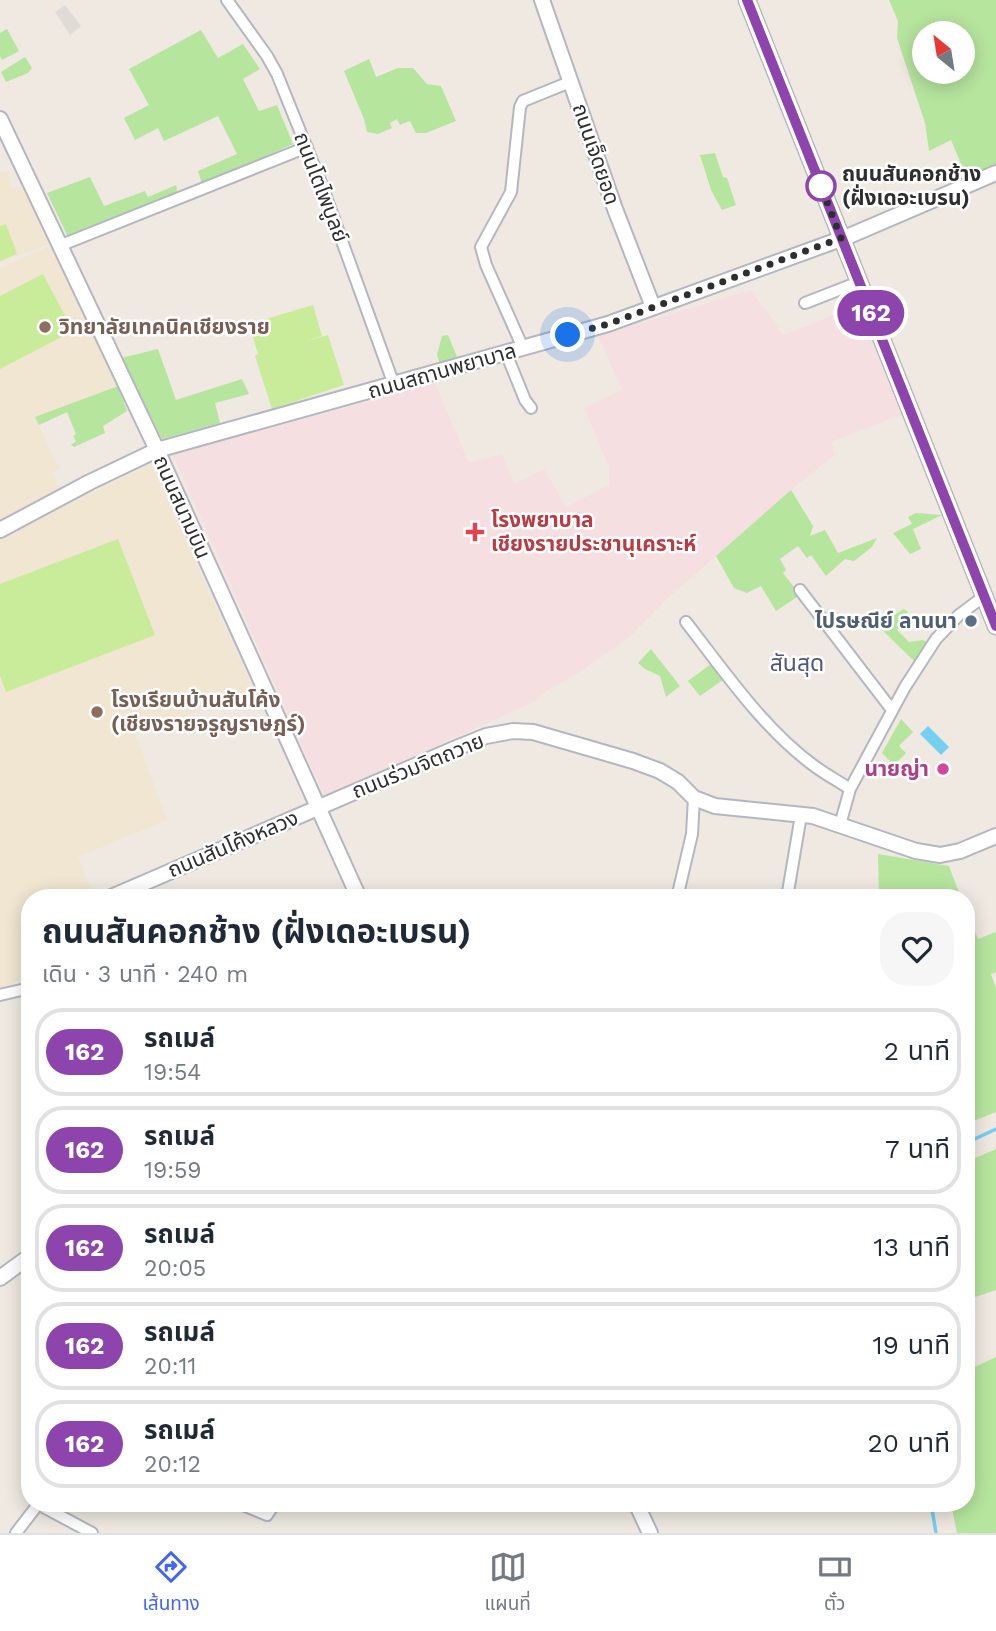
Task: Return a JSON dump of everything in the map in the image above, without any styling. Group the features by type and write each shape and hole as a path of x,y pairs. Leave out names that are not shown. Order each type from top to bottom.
{"main road":[{"path":"747,0 988,598 996,626"}],"street":[{"name":"ถนนโตไพบูลย์","path":"227,0 277,74 307,147 394,385"},
{"name":"ถนนเจ็ดยอด","path":"542,0 615,209 653,307"},
{"path":"523,348 486,265 481,247 511,192 520,107 528,97 570,82"},
{"name":"ถนนสนามบิน","path":"0,119 157,450 355,889"},
{"path":"59,246 307,147"},
{"name":"ถนนสถานพยาบาล","path":"0,530 157,450 608,324 841,238 996,173"},
{"path":"805,303 859,282"},
{"path":"506,353 525,400 531,408"},
{"path":"800,590 892,710"},
{"path":"840,825 850,789 892,710 936,639 959,615 988,598"},
{"path":"686,622 742,695 790,746 850,789"},
{"name":"ถนนร่วมจิตถวาย","path":"318,807 475,740 513,731 533,732 660,771 678,782 694,798 715,806 802,815 916,851 940,855 996,836"},
{"path":"679,889 692,834 694,798"},
{"name":"ถนนสันโค้งหลวง","path":"130,889 318,807"},
{"path":"790,889 802,815"},
{"path":"0,995 21,990"},
{"path":"0,1278 21,1263"},
{"path":"16,1533 32,1512"},
{"path":"53,1512 92,1533"},
{"path":"640,1512 650,1533"}],"shaded area":[{"path":"65,5 81,26 70,35 55,12"},
{"path":"0,172 9,172 11,188 28,186 51,243 0,263"},
{"name":"วิทยาลัยเทคนิคเชียงราย","path":"50,246 118,386 35,417 55,461 61,468 52,472 61,490 12,514 12,518 0,524 0,268"},
{"name":"โรงพยาบาล เชียงรายประชานุเคราะห์","path":"751,290 783,335 867,302 910,411 831,442 835,455 669,597 631,636 578,673 541,694 536,701 324,796 173,455 435,383 469,463 502,454 514,484 544,469 566,507 609,485 609,467 584,408 622,390 598,336"},
{"name":"โรงเรียนบ้านสันโค้ง (เชียงรายจรูญราษฎร์)","path":"151,464 254,691 135,734 167,820 78,857 90,889 21,889 21,979 0,988 0,538"}],"green space":[{"path":"889,0 996,0 996,173 970,185 951,140 929,151 925,123 912,84 975,84 975,21 912,21 912,84 897,38 898,21"},
{"path":"7,29 19,51 2,60 0,33"},
{"path":"201,30 218,58 243,44 260,69 243,79 259,111 277,105 293,144 202,184 198,171 237,154 218,116 164,141 158,128 135,140 124,118 149,105 129,69"},
{"path":"25,57 32,68 28,73 6,82 1,72"},
{"path":"369,59 376,77 398,68 413,68 427,84 441,86 456,121 426,133 416,133 410,121 400,125 397,119 390,123 392,128 378,134 367,132 344,71"},
{"path":"715,153 736,205 722,210 711,190 700,155"},
{"path":"90,177 104,206 145,191 148,197 176,185 178,195 69,239 47,193"},
{"path":"6,224 17,254 0,261 0,226"},
{"path":"43,274 73,331 0,369 0,296"},
{"path":"313,305 322,336 303,342 328,335 344,385 272,409 255,356 258,354 249,324"},
{"path":"448,335 458,359 440,364 437,355 442,336"},
{"path":"158,349 176,400 242,379 249,394 215,403 220,423 162,439 121,358"},
{"path":"118,386 127,411 103,426 105,433 74,447 71,445 76,441 73,436 76,434 67,412 39,425 35,417"},
{"path":"791,490 813,526 810,536 825,530 838,553 877,538 872,547 854,561 845,559 826,576 811,555 807,558 798,546 780,559 786,570 783,573 800,595 776,611 761,586 747,593 734,588 716,556"},
{"path":"916,513 942,515 913,529 921,549 910,554 893,533 912,524 908,517"},
{"path":"118,539 155,635 6,692 0,676 0,584"},
{"path":"904,609 908,612 897,630 909,642 923,640 929,643 915,662 877,625"},
{"path":"651,649 680,686 666,697 660,676 638,663"},
{"path":"711,664 724,679 700,696 688,681"},
{"path":"901,719 913,732 899,746 906,753 894,765 882,753"},
{"path":"878,854 949,866 958,889 879,889"},
{"path":"975,932 978,939 996,932 996,972 991,974 996,988 996,1112 975,1120"},
{"path":"996,1149 996,1290 975,1297 975,1158"},
{"path":"996,1357 996,1533 957,1533 953,1512 975,1512 975,1367"}],"water":[{"path":"928,726 949,747 941,755 920,734"}],"waterway":[{"path":"975,1139 996,1129"},
{"path":"932,1512 936,1533"}],"bus line":[{"name":"162","path":"747,0 996,626"}],"place":[{"name":"ถนนสันคอกช้าง (ฝั่งเดอะเบรน)","path":"821,186"},
{"name":"วิทยาลัยเทคนิคเชียงราย","path":"45,327"},
{"name":"โรงพยาบาล เชียงรายประชานุเคราะห์","path":"475,532"},
{"name":"ไปรษณีย์ ลานนา","path":"971,621"},
{"name":"โรงเรียนบ้านสันโค้ง (เชียงรายจรูญราษฎร์)","path":"97,712"},
{"name":"นายญ่า","path":"943,769"}],"district":[{"name":"สันสุด","path":"797,663"}],"route":[{"path":"568,335 608,324 841,238 817,176 821,186"}]}
